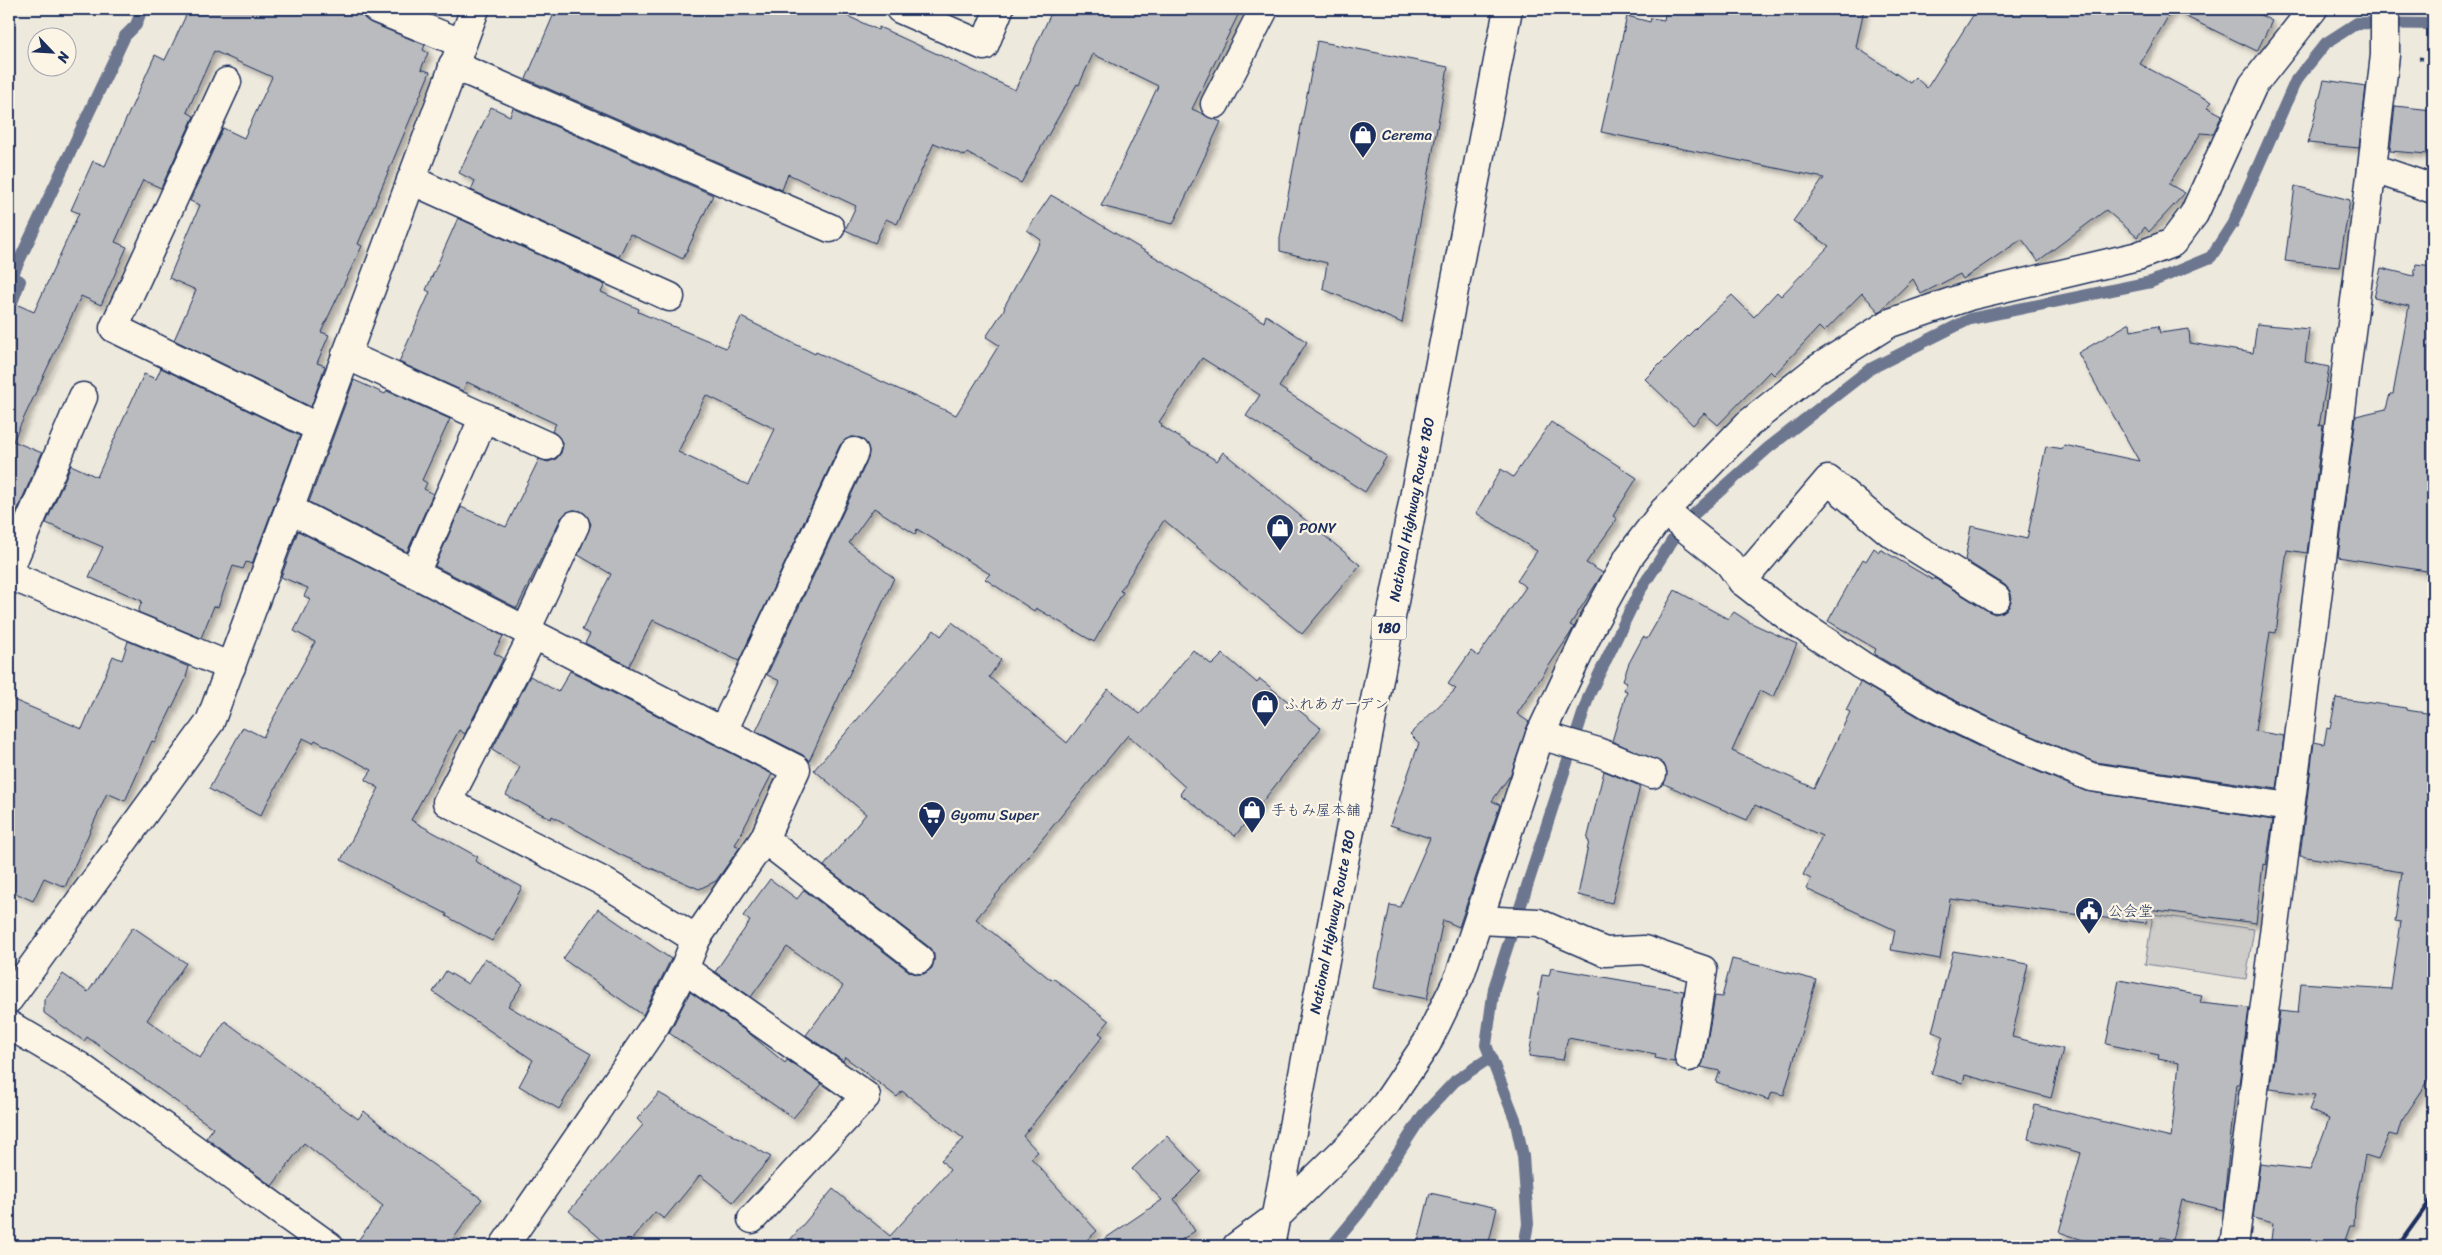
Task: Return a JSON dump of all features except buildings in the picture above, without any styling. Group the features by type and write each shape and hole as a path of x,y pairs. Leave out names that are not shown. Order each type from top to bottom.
{"main road":[{"path":"377,9 457,54 830,228"},
{"path":"9,1000 210,722 475,9"},
{"path":"900,9 984,46 999,9"},
{"path":"1215,104 1264,9"},
{"name":"National Highway Route 180","path":"1270,1246 1508,9"},
{"path":"1237,1246 1276,1218 1355,1140 1386,1104 1426,1043 1460,975 1480,920 1506,833 1540,735 1594,620 1620,573 1629,557 1664,511 1748,424 1817,369 1890,323 1969,296 2138,256 2172,243 2194,214 2253,85 2313,9"},
{"path":"2234,1246 2372,168 2385,55 2385,9"},
{"path":"227,82 114,328 318,428"},
{"path":"2372,168 2433,189"},
{"path":"411,180 670,297"},
{"path":"346,355 546,446"},
{"path":"9,570 83,397"},
{"path":"414,573 484,417"},
{"path":"723,731 854,452"},
{"path":"1742,581 1828,480 1890,532 1996,598"},
{"path":"289,509 796,769 764,839 696,939 684,969 656,1024 504,1246"},
{"path":"1664,511 1704,545 1729,563 1742,581 1787,616 1861,665 1929,705 2060,765 2091,777 2289,807"},
{"path":"575,526 530,632 447,802 602,881 696,939"},
{"path":"9,575 231,666"},
{"path":"1540,735 1598,752 1652,774"},
{"path":"764,839 919,959"},
{"path":"1480,920 1538,923 1606,952 1644,950 1703,970 1689,1057"},
{"path":"684,969 866,1096 752,1219"},
{"path":"9,1025 79,1066 329,1246"}],"shaded area":[{"path":"2153,914 2254,929 2246,979 2145,964"}],"waterway":[{"path":"9,299 13,300 20,281 12,276 125,36 136,25 142,9"},
{"path":"1524,1246 1528,1224 1523,1156 1515,1119 1486,1045 1494,988 1589,695 1639,592 1683,524 1768,448 1870,369 1970,319 2151,282 2211,257 2233,223 2296,80 2326,43 2357,23 2433,24"},
{"path":"1332,1246 1360,1212 1423,1115 1455,1081 1491,1057"}],"railway":[{"path":"2398,1246 2433,1197"}],"place":[{"name":"Cerema","path":"1363,159"},
{"name":"PONY","path":"1280,552"},
{"name":"ふれあガーデン","path":"1265,728"},
{"name":"手もみ屋本舗","path":"1252,834"},
{"name":"Gyomu Super","path":"932,839"},
{"name":"公会堂","path":"2089,935"}]}
